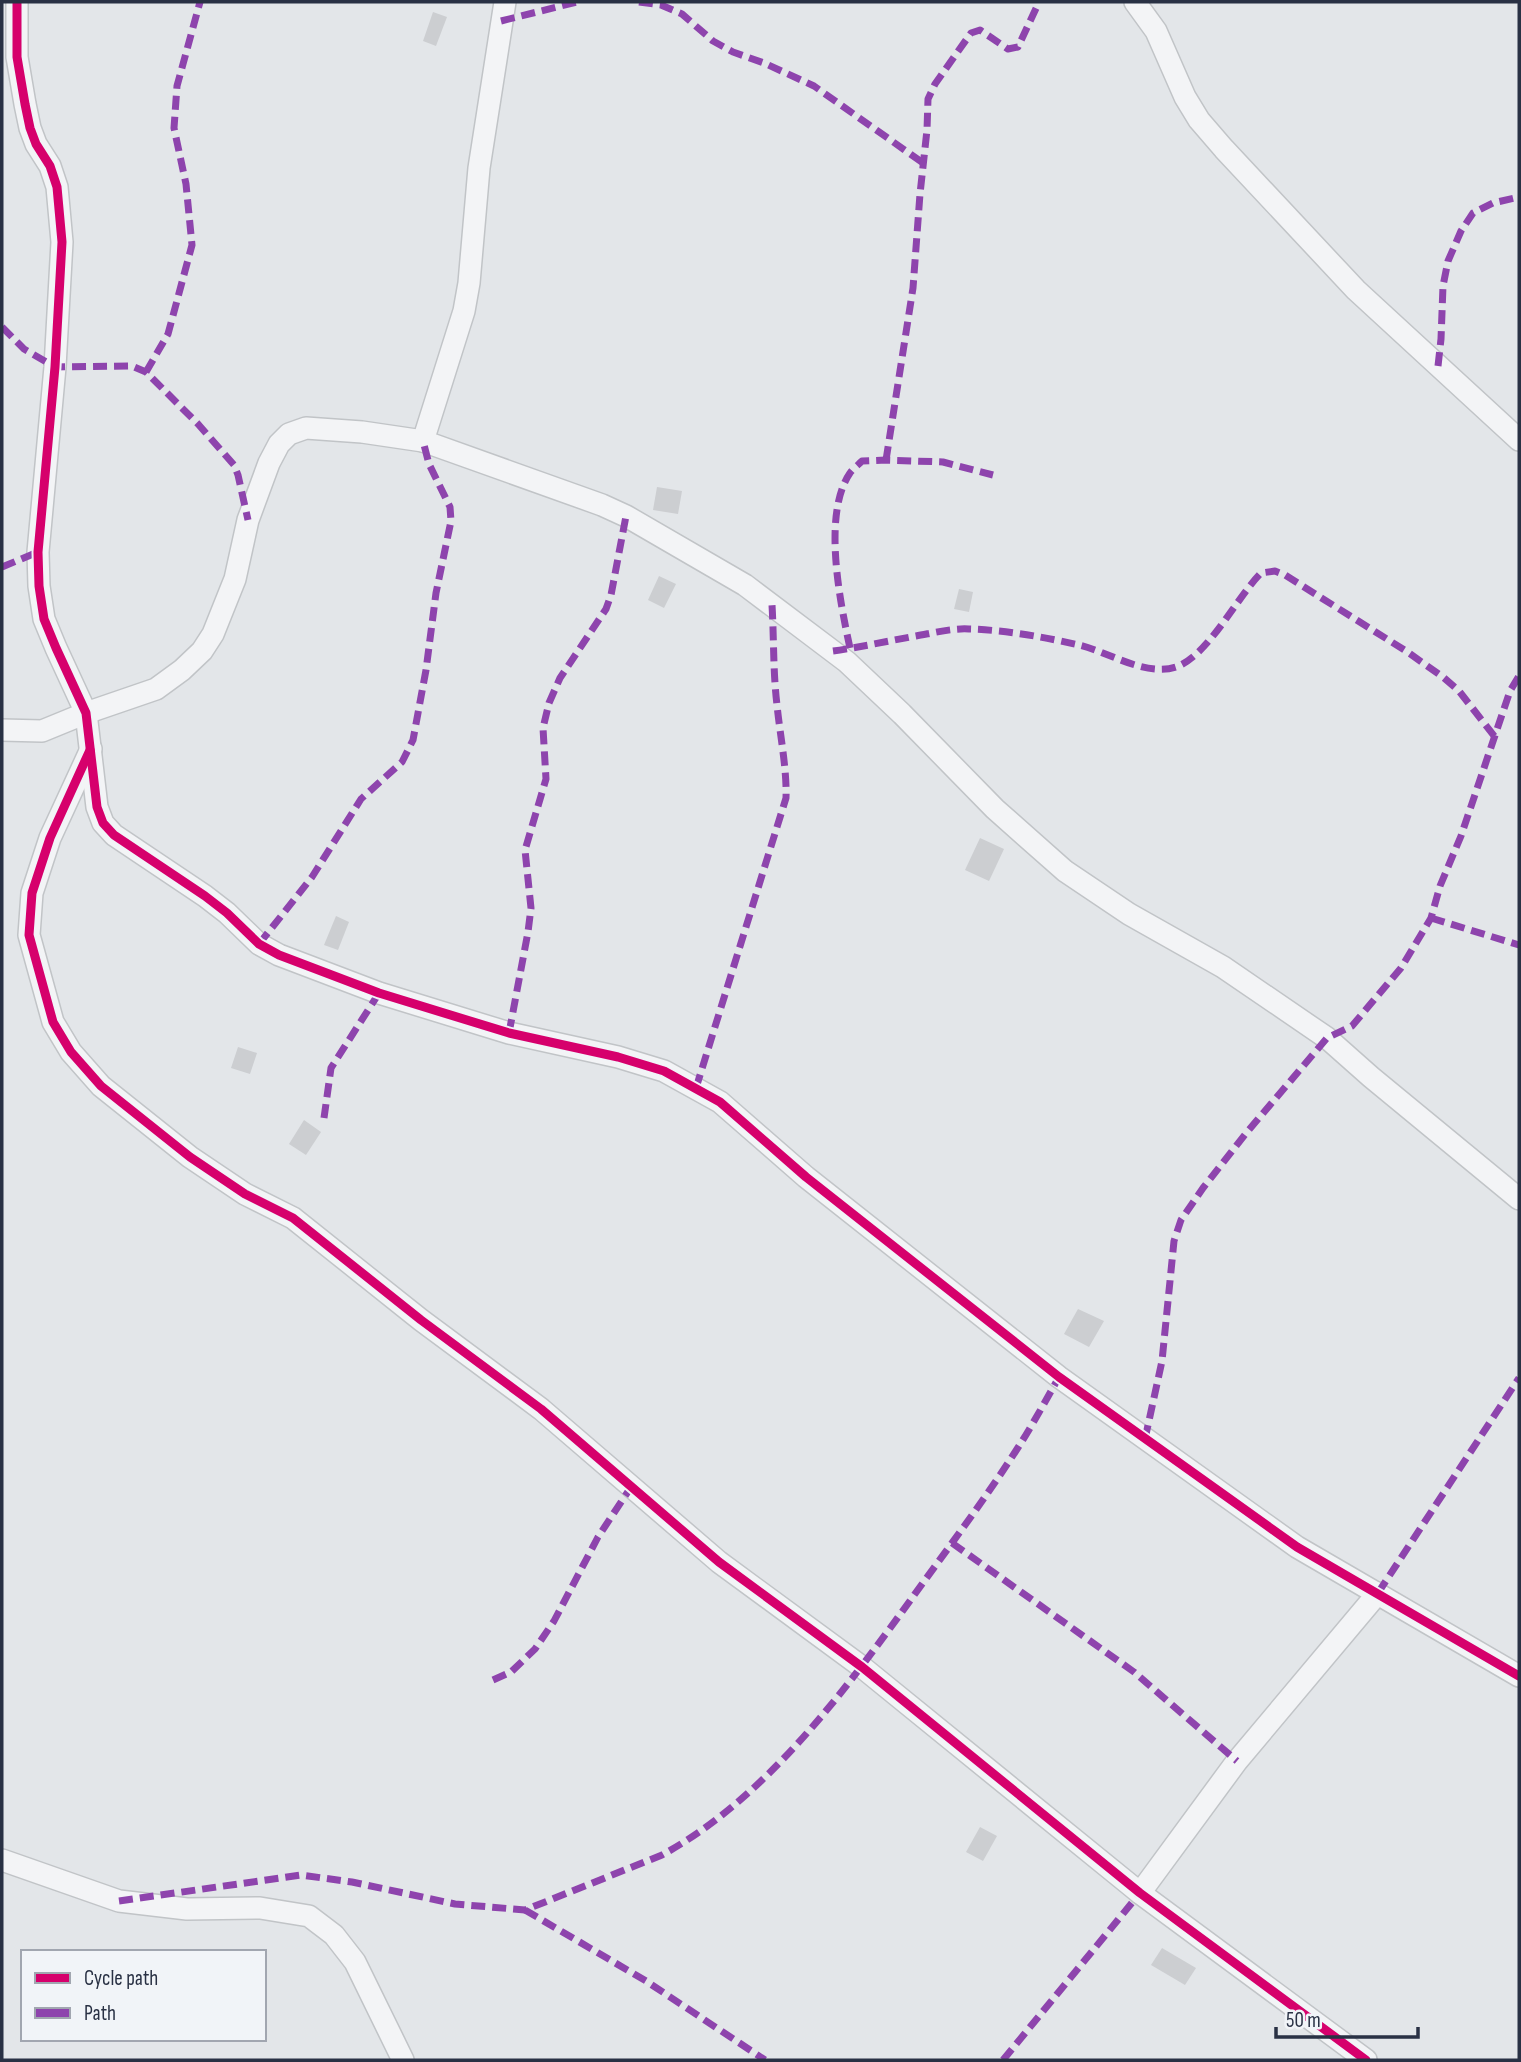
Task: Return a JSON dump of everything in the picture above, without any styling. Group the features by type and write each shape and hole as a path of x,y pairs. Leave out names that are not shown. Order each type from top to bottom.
{"street":[{"path":"17,2 15,34 25,104 36,144 50,166 57,187 62,242 55,367 38,552 38,586 44,619 86,713 97,807 103,822 114,835 205,896 259,944 279,955 379,993 509,1033 618,1057 664,1071 720,1102 806,1177 1059,1377 1297,1547 1519,1676"},
{"path":"423,441 464,311 469,283 479,168 505,2 492,2"},
{"path":"1135,2 1156,31 1185,97 1207,130 1356,290 1519,440"},
{"path":"2,730 42,731 156,689 202,651 213,634 234,579 248,520 269,463 279,444 289,434 306,428 328,429 423,441 602,505 745,585 847,662 995,809 1065,871 1129,914 1223,967 1317,1031 1519,1199"},
{"path":"92,747 46,849 32,892 29,935 53,1022 71,1052 101,1086 190,1157 245,1194 293,1218 421,1320 541,1409 719,1562 862,1667 1140,1894 1366,2060"},
{"path":"1140,1894 1237,1761 1378,1593"},
{"path":"2,1860 119,1900 187,1909 260,1908 309,1916 334,1935 355,1962 403,2060"}],"building":[{"path":"433,12 447,17 436,46 423,41"},
{"path":"657,487 682,491 678,514 653,510"},
{"path":"659,576 676,584 664,608 648,600"},
{"path":"959,589 973,592 969,612 954,609"},
{"path":"980,838 1004,849 989,881 965,870"},
{"path":"336,916 349,922 338,950 324,945"},
{"path":"238,1047 257,1053 250,1074 231,1068"},
{"path":"304,1120 321,1132 306,1155 289,1144"},
{"path":"1078,1309 1104,1321 1089,1347 1064,1334"},
{"path":"980,1827 997,1836 983,1861 966,1852"},
{"path":"1162,1948 1196,1968 1185,1985 1151,1965"}],"marked path":[{"path":"146,372 168,334 192,245 186,184 174,128 177,86 200,2"},
{"path":"501,21 577,2"},
{"path":"639,2 661,5 682,14 713,41 733,52 814,86 923,163"},
{"path":"886,460 913,288 928,99 935,84 971,33 980,30 1008,49 1018,47 1039,2"},
{"path":"1438,366 1443,286 1448,261 1461,231 1473,213 1493,203 1519,197"},
{"path":"2,327 24,349 55,367 132,366 146,372 234,465 248,520"},
{"path":"259,944 312,877 361,799 402,762 413,740 436,593 451,521 450,507 429,464 423,441"},
{"path":"850,648 838,583 835,534 842,490 851,472 862,461 886,460 943,462 993,475"},
{"path":"509,1033 531,908 525,850 546,779 543,728 549,703 560,678 606,609 626,516"},
{"path":"2,567 38,552"},
{"path":"833,651 963,629 1024,634 1066,642 1152,669 1176,667 1188,661 1211,639 1261,573 1275,571 1406,651 1443,677 1459,691 1495,737"},
{"path":"696,1088 786,798 775,680 772,605"},
{"path":"1145,1439 1162,1361 1174,1241 1181,1220 1247,1132 1327,1038 1352,1026 1401,968 1431,918 1510,691 1519,676"},
{"path":"1431,918 1519,945"},
{"path":"324,1118 331,1068 379,993"},
{"path":"119,1901 301,1875 352,1882 455,1904 525,1910 662,1855 700,1831 769,1774 830,1706 980,1504 1024,1438 1059,1377"},
{"path":"1378,1593 1519,1378"},
{"path":"493,1680 511,1672 535,1649 554,1621 598,1537 631,1487"},
{"path":"952,1543 1134,1672 1237,1761"},
{"path":"1003,2060 1140,1893"},
{"path":"525,1910 646,1981 765,2060"}],"cycle path":[{"path":"17,2 17,57 25,104 36,144 50,166 57,187 62,242 55,367 38,552 39,586 44,619 86,713 97,807 103,823 114,835 227,913 259,944 279,955 379,993 509,1033 618,1057 664,1071 720,1102 806,1177 1059,1377 1297,1547 1519,1676"},
{"path":"90,750 50,838 32,893 29,935 53,1022 71,1052 101,1086 190,1157 245,1194 293,1218 421,1320 541,1409 719,1562 862,1667 1140,1893 1366,2060"}]}
